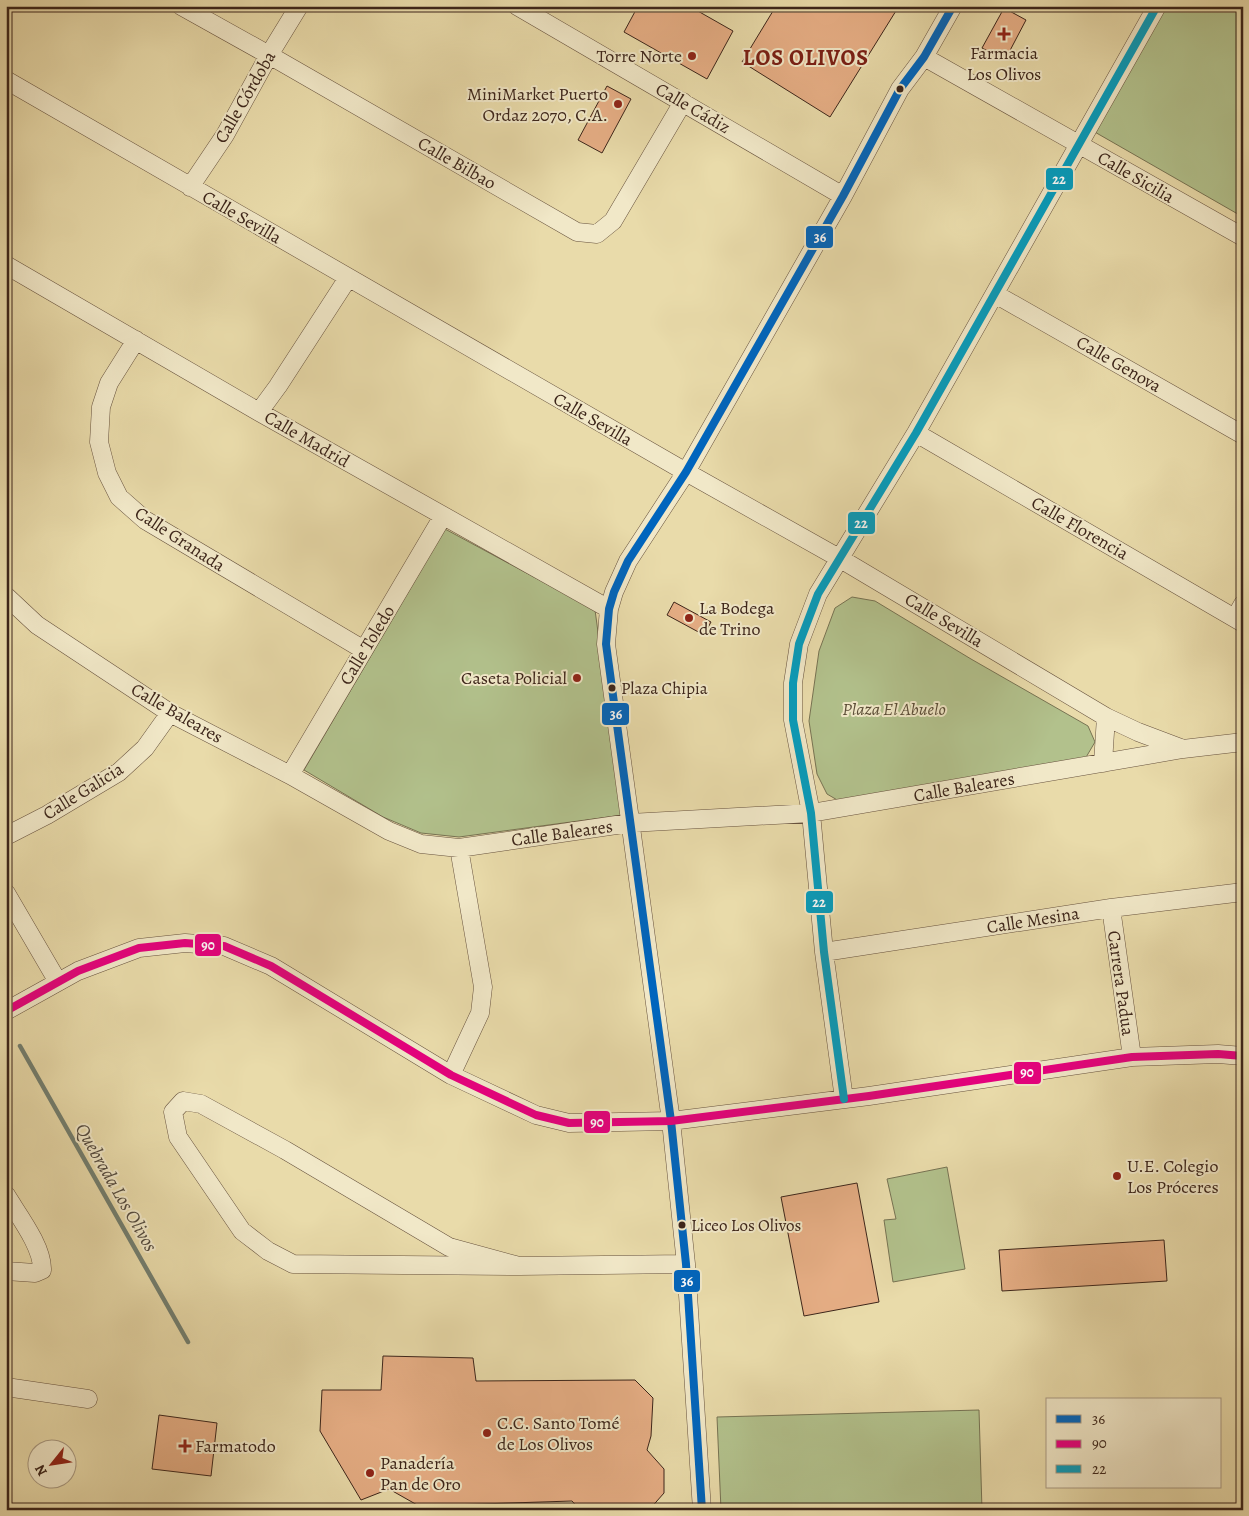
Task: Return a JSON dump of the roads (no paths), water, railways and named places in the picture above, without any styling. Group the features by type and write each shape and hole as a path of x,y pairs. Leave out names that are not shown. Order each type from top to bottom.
{"street":[{"name":"Calle Bilbao","path":"182,6 577,232 597,234 613,221 683,102"},
{"name":"Calle Córdoba","path":"190,187 225,135 269,55 299,6"},
{"name":"Calle Cádiz","path":"517,6 843,196"},
{"path":"702,1510 686,1264 671,1121 606,644 608,609 628,561 686,472 843,196 900,90 924,57 953,6"},
{"path":"844,1099 824,952 811,813 793,720 793,683 799,644 818,594 916,433 1157,6"},
{"name":"Calle Sicilia","path":"924,57 1243,238"},
{"name":"Calle Sevilla","path":"6,80 686,472 839,558 1106,717 1138,732 1184,749"},
{"name":"Calle Madrid","path":"6,265 259,412 608,609"},
{"path":"259,412 348,278"},
{"name":"Calle Genova","path":"995,294 1243,435"},
{"name":"Calle Granada","path":"136,340 109,383 101,407 99,442 107,473 119,497 144,520 364,650"},
{"name":"Calle Florencia","path":"916,433 1240,615"},
{"name":"Calle Toledo","path":"290,775 443,516"},
{"name":"Calle Baleares","path":"6,596 37,625 170,713 290,775 388,830 421,844 459,848 630,823 811,813 1184,749 1243,742"},
{"name":"Calle Galicia","path":"6,836 47,815 119,772 145,748 170,713"},
{"path":"1103,763 1106,717"},
{"path":"451,1075 480,1014 483,987 459,848"},
{"name":"Calle Mesina","path":"824,952 1111,908 1243,892"},
{"path":"6,893 58,982"},
{"name":"Carrera Padua","path":"1111,908 1132,1057"},
{"path":"6,1011 78,971 139,948 185,943 224,946 271,966 451,1075 536,1115 569,1124 671,1121 844,1099 1132,1057 1218,1054 1243,1056"},
{"path":"519,1266 449,1247 285,1150 202,1104 183,1101 173,1112 178,1137 242,1231 268,1251 293,1264 519,1266 686,1264"},
{"path":"6,1195 38,1249 42,1260 42,1270 35,1274 6,1272"},
{"path":"6,1387 88,1398"}],"waterway":[{"name":"Quebrada Los Olivos","path":"20,1046 188,1342"}],"place":[{"name":"Farmacia Los Olivos","path":"1004,34"},
{"name":"Torre Norte","path":"692,56"},
{"name":"MiniMarket Puerto Ordaz 2070, C.A.","path":"618,104"},
{"name":"La Bodega de Trino","path":"689,618"},
{"name":"Caseta Policial","path":"577,678"},
{"name":"Plaza Chipia","path":"612,688"},
{"name":"U.E. Colegio Los Próceres","path":"1117,1176"},
{"name":"Liceo Los Olivos","path":"682,1225"},
{"name":"C.C. Santo Tomé de Los Olivos","path":"487,1433"},
{"name":"Farmatodo","path":"185,1446"},
{"name":"Panadería Pan de Oro","path":"370,1473"}],"district":[{"name":"LOS OLIVOS","path":"806,57"}],"park label":[{"name":"Plaza El Abuelo","path":"894,709"}]}
